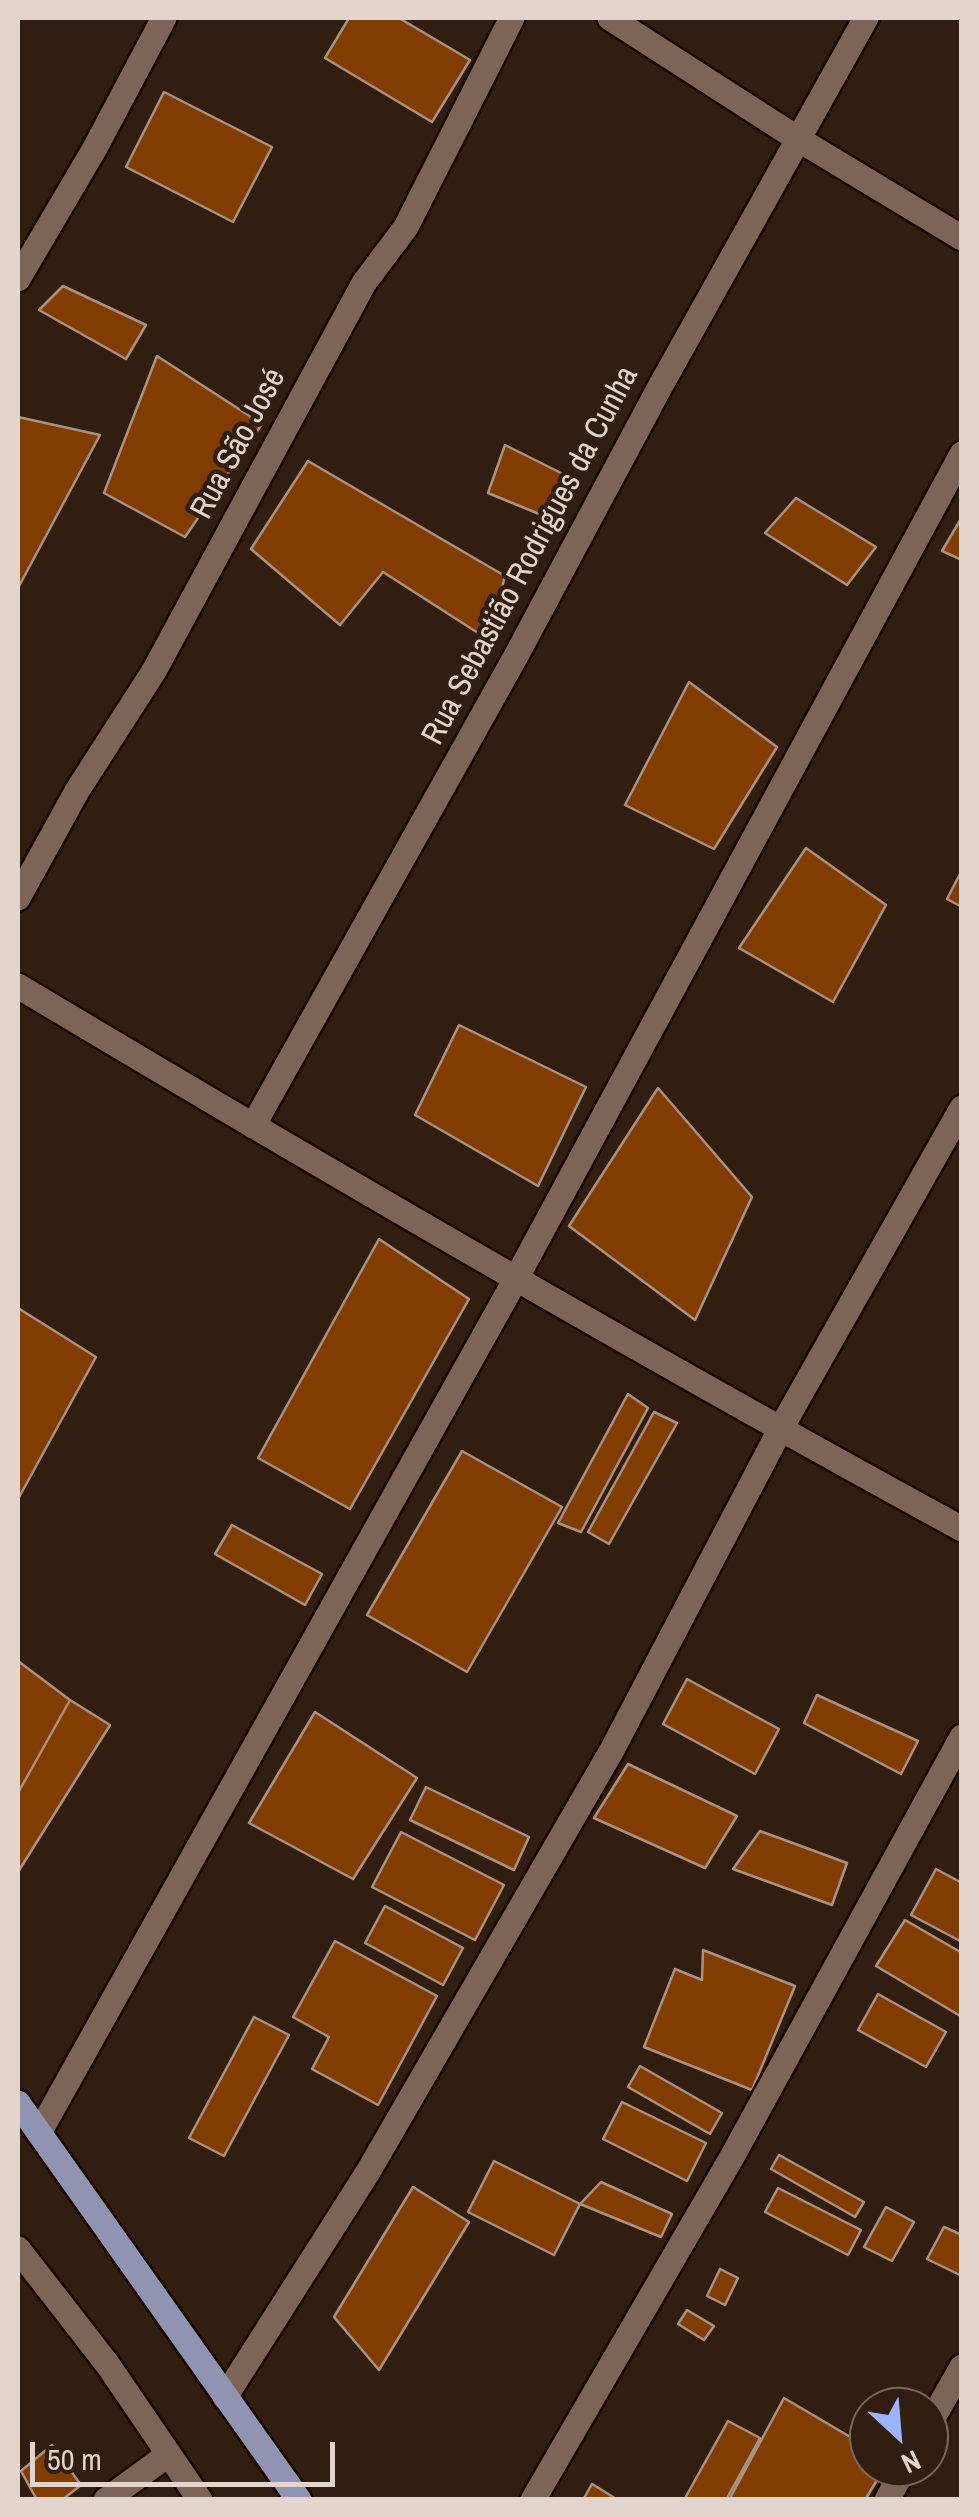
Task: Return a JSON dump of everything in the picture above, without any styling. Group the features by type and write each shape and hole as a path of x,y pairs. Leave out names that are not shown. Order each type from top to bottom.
{"main road":[{"path":"18,2102 300,2500"}],"street":[{"name":"Rua São José","path":"18,898 77,791 154,671 364,283 406,228 512,18"},
{"path":"610,18 962,238"},
{"name":"Rua Sebastião Rodrigues da Cunha","path":"253,1126 866,18"},
{"path":"18,279 95,148 161,19"},
{"path":"39,2133 517,1277 962,454"},
{"path":"18,986 780,1430 962,1529"},
{"path":"225,2397 368,2172 612,1750 780,1430 962,1108"},
{"path":"532,2500 732,2157 962,1737"},
{"path":"21,2260 108,2366 200,2500"},
{"path":"949,2390 962,2367"},
{"path":"106,2500 169,2454"}],"building":[{"path":"349,18 399,18 470,60 432,122 325,58"},
{"path":"164,92 272,147 233,222 126,167"},
{"path":"63,286 146,325 126,359 39,310"},
{"path":"157,356 262,424 185,537 104,493"},
{"path":"18,417 100,435 18,588"},
{"path":"505,445 569,477 549,518 488,493"},
{"path":"308,461 505,576 489,640 383,572 340,625 251,549"},
{"path":"796,498 876,547 847,585 765,533"},
{"path":"962,517 962,560 942,551"},
{"path":"689,682 777,747 714,849 625,805"},
{"path":"806,848 886,905 833,1002 739,948"},
{"path":"962,870 962,907 947,899"},
{"path":"459,1025 586,1087 538,1186 415,1115"},
{"path":"658,1088 752,1197 695,1320 569,1226"},
{"path":"379,1239 469,1299 350,1509 258,1458"},
{"path":"18,1308 96,1357 18,1499"},
{"path":"628,1394 648,1408 581,1532 558,1523"},
{"path":"654,1412 677,1423 609,1544 588,1532"},
{"path":"462,1451 562,1507 467,1672 367,1615"},
{"path":"232,1525 322,1574 305,1605 215,1554"},
{"path":"18,1661 70,1700 18,1793"},
{"path":"687,1679 779,1729 755,1774 663,1724"},
{"path":"817,1695 918,1741 901,1774 804,1723"},
{"path":"70,1700 110,1725 18,1872 18,1793"},
{"path":"315,1712 417,1778 353,1879 249,1823"},
{"path":"628,1764 737,1816 705,1868 594,1818"},
{"path":"426,1787 529,1837 514,1870 410,1820"},
{"path":"760,1831 847,1863 832,1905 733,1869"},
{"path":"401,1832 504,1885 475,1940 372,1887"},
{"path":"936,1869 962,1883 962,1942 911,1915"},
{"path":"385,1906 463,1948 443,1985 365,1943"},
{"path":"905,1920 962,1953 962,2017 876,1966"},
{"path":"335,1941 437,1996 378,2105 312,2069 329,2037 293,2017"},
{"path":"703,1950 795,1986 752,2090 644,2047 675,1969 702,1980"},
{"path":"878,1994 946,2032 926,2067 858,2030"},
{"path":"254,2017 289,2035 224,2156 189,2138"},
{"path":"640,2066 722,2113 710,2134 628,2087"},
{"path":"622,2102 706,2143 687,2181 603,2139"},
{"path":"779,2155 864,2202 855,2217 771,2169"},
{"path":"494,2161 580,2204 554,2255 468,2212"},
{"path":"601,2182 672,2214 661,2237 580,2204"},
{"path":"413,2187 469,2222 379,2370 334,2317"},
{"path":"778,2188 861,2230 848,2255 765,2212"},
{"path":"886,2207 914,2222 892,2261 864,2247"},
{"path":"944,2227 962,2235 962,2276 927,2259"},
{"path":"720,2269 738,2278 725,2305 707,2296"},
{"path":"687,2310 714,2326 704,2340 678,2324"},
{"path":"784,2398 849,2436 849,2487 873,2487 865,2500 729,2500"},
{"path":"728,2421 760,2438 726,2500 684,2500"},
{"path":"52,2445 81,2485 62,2500 37,2500 21,2471"},
{"path":"592,2484 618,2500 583,2500"}]}
